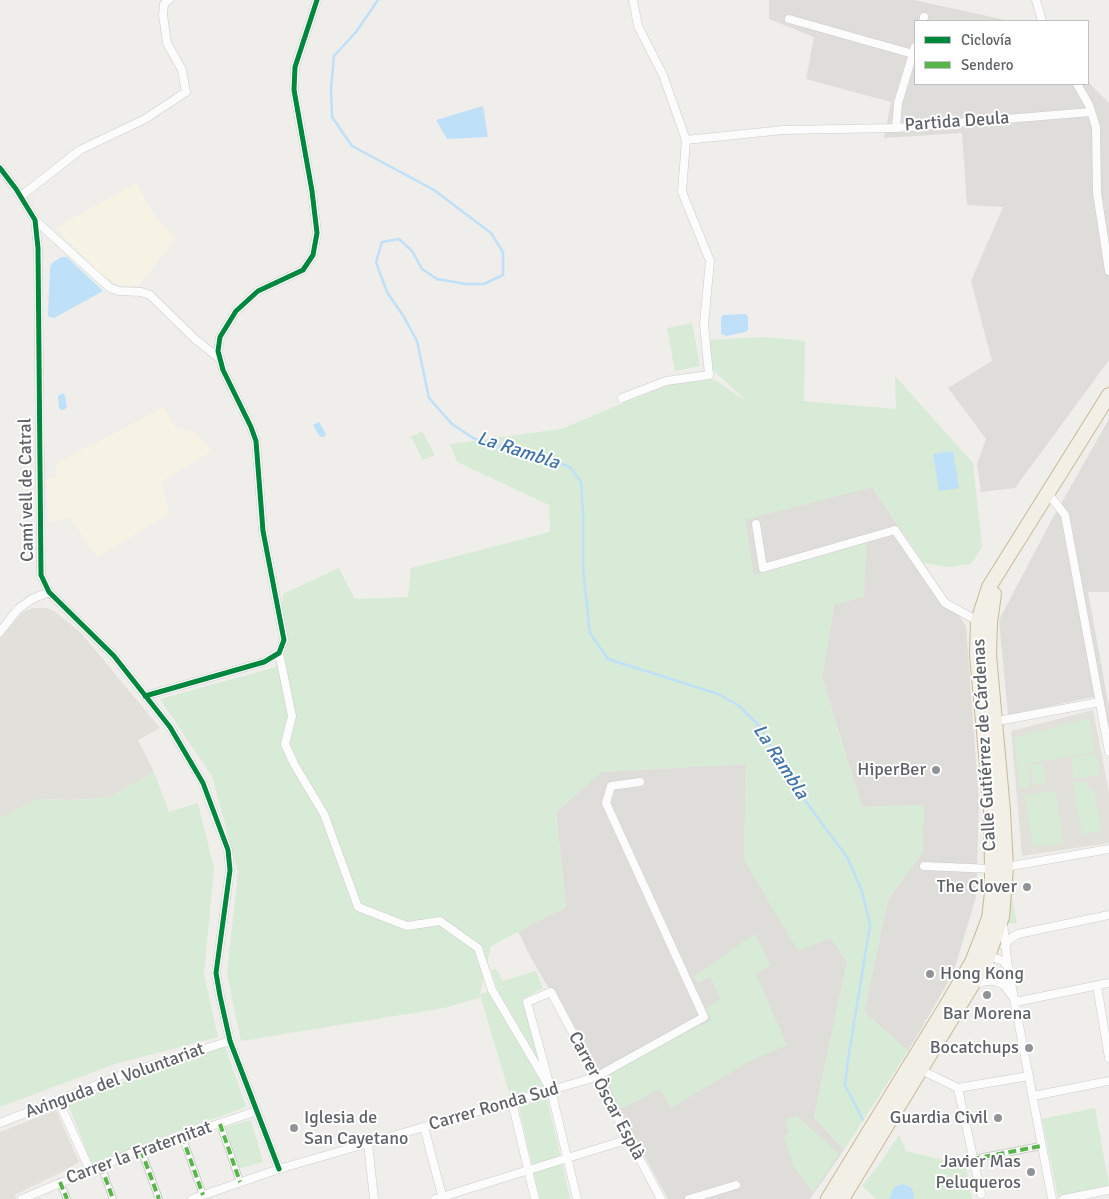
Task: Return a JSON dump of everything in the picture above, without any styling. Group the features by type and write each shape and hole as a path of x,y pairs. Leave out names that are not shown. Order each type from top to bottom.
{"highway":[{"path":"1009,556 1109,395"},
{"name":"Calle Gutiérrez de Cárdenas","path":"999,868 991,809 977,655 978,621 989,587 1009,556"},
{"name":"Calle Gutiérrez de Cárdenas","path":"842,1199 987,959 996,917 992,893 999,868 1003,811 989,655 990,622 995,587 1009,556"},
{"name":"Calle Gutiérrez de Cárdenas","path":"828,1199 972,962 996,917"}],"street":[{"path":"21,196 80,150 145,119 186,92 182,70 167,43 163,15 164,4 169,0"},
{"path":"317,0 295,67 294,90 312,191 317,233 313,255 303,270 258,291 236,311 220,338 218,350 223,370 256,440 263,531 284,640 279,653 292,716 285,744 294,764 324,814 358,907 407,926 440,921 478,948 492,990 551,1090 577,1199"},
{"path":"622,398 666,381 709,375 704,324 710,261 682,192 686,140 663,75 638,26 633,0"},
{"path":"1036,0 1042,20"},
{"name":"Partida Deula","path":"789,19 914,50 898,103 896,128 1091,112"},
{"path":"1078,85 1096,127 1097,193 1109,271"},
{"path":"686,140 782,130 896,128"},
{"name":"Camí vell de Catral","path":"0,168 21,196 34,220 38,248 41,575 49,592 114,656 170,727 203,783 228,850 230,870 216,974 230,1041 279,1169"},
{"path":"34,220 110,288 119,291 142,292 150,295 195,339 220,359"},
{"path":"1047,492 1065,515 1109,752"},
{"path":"756,524 763,568 896,530 945,603 978,621"},
{"path":"0,632 4,622 17,610 32,599 49,592"},
{"path":"145,696 264,662 279,653"},
{"path":"1003,720 1100,702"},
{"path":"994,706 1000,710 1003,720 1001,731 997,738"},
{"name":"Carrer Ronda Sud","path":"192,1199 279,1169 596,1077 704,1017 606,803 611,786 640,782"},
{"path":"924,866 999,868 1109,849"},
{"path":"1005,946 1010,939 1018,934 1109,915"},
{"path":"996,917 1005,946 1052,1199"},
{"path":"972,962 995,958 1002,961 1008,968"},
{"path":"987,959 1015,1002"},
{"path":"972,985 986,981 995,981 1004,985"},
{"path":"1015,1002 1109,983"},
{"path":"1097,986 1109,1058"},
{"name":"Carrer Òscar Esplà","path":"551,1090 527,1002 551,992 661,1199"},
{"name":"Avinguda del Voluntariat","path":"0,1123 127,1073 230,1041"},
{"path":"921,1070 958,1088 1029,1076"},
{"path":"1033,1096 1109,1081"},
{"path":"958,1088 981,1194"},
{"path":"58,1100 90,1170"},
{"path":"512,1102 535,1199"},
{"name":"Carrer la Fraternitat","path":"22,1199 141,1150 257,1112"},
{"path":"220,1124 240,1182"},
{"path":"424,1127 440,1198 629,1139"},
{"path":"182,1136 203,1195"},
{"path":"368,1143 374,1199"},
{"path":"973,1159 1041,1146"},
{"path":"141,1150 159,1199"},
{"path":"101,1166 113,1199"},
{"path":"60,1182 67,1199"},
{"path":"689,1199 736,1185"},
{"path":"216,1190 219,1199"},
{"path":"1064,1199 1109,1190"}],"shaded area":[{"path":"769,0 914,0 1005,20 914,20 914,85 1089,85 1089,83 1109,103 1109,360 1015,488 981,492 977,464 986,439 948,388 992,361 971,281 1003,207 967,205 962,133 884,138 891,102 806,79 814,37 769,19"},
{"path":"136,183 155,217 176,238 139,285 119,285 101,275 56,228"},
{"path":"164,407 175,428 195,432 212,451 161,482 169,514 97,557 70,518 48,522 47,480 57,476 55,464"},
{"path":"1109,419 1109,592 1088,592 1109,707 1109,732 1093,697 1008,715 999,620 1050,523"},
{"path":"872,487 966,626 979,803 976,897 953,974 908,1051 864,1012 888,899 922,853 924,805 862,807 822,678 834,605 867,543 753,576 745,519"},
{"path":"33,608 47,608 54,611 81,633 160,728 138,740 154,772 109,798 37,799 0,818 0,638 23,612"},
{"path":"1093,710 1109,792 1109,843 1022,856 1011,731"},
{"path":"746,764 744,860 831,938 847,962 814,1117 844,1150 810,1199 668,1199 594,1065 531,958 518,931 566,907 556,812 601,772"},
{"path":"56,1110 79,1162 15,1195 16,1199 0,1199 0,1132"}],"green space":[{"path":"692,323 700,366 675,371 667,328"},
{"path":"763,337 805,341 804,401 896,409 895,376 973,463 982,547 971,564 948,567 924,563 872,487 745,520 754,576 867,542 864,597 834,605 822,679 862,807 924,805 922,853 888,899 864,1012 908,1051 844,1150 814,1117 847,962 831,938 798,951 744,860 746,764 602,772 556,812 566,907 491,946 480,994 488,992 545,1086 510,1096 480,995 479,998 444,1008 241,1041 227,973 238,872 212,776 160,699 276,667 283,594 339,568 355,599 408,597 411,568 550,532 549,505 457,462 450,444 561,429 667,385 713,379 748,402 705,363 706,340"},
{"path":"422,431 435,455 423,460 411,437"},
{"path":"1089,718 1095,752 1028,763 1030,787 1019,787 1014,738"},
{"path":"1096,754 1100,775 1074,779 1071,758"},
{"path":"1043,763 1046,783 1033,785 1030,765"},
{"path":"154,772 169,812 198,803 214,868 204,974 218,1037 115,1064 0,1107 0,818 37,799 109,798"},
{"path":"1087,781 1089,790 1094,790 1101,831 1082,835 1073,783"},
{"path":"1056,791 1063,843 1033,847 1025,795"},
{"path":"1011,894 1017,923 1007,923"},
{"path":"755,934 771,966 756,974 787,1045 750,1061 671,1108 660,1089 621,1109 609,1085 609,1071 711,1020 706,1009 720,999 710,976 698,983 693,977"},
{"path":"496,969 503,981 536,971 543,988 523,999 542,1067 497,989 491,970"},
{"path":"225,1046 246,1107 92,1164 68,1104 111,1086"},
{"path":"547,1099 570,1199 540,1199 527,1143 519,1106"},
{"path":"1095,1108 1109,1185 1058,1197 1042,1119"},
{"path":"797,1116 839,1154 813,1192 790,1162 792,1161 784,1136 789,1133 785,1119"},
{"path":"251,1120 263,1162 238,1169 226,1127"},
{"path":"899,1135 906,1151 966,1167 972,1199 876,1199 862,1186"}],"water":[{"path":"483,106 488,137 447,139 436,120"},
{"path":"61,257 67,257 103,291 54,318 48,316 50,268 52,263"},
{"path":"746,314 748,317 748,330 726,336 721,334 721,318 723,315"},
{"path":"63,393 67,407 61,410 59,408 58,396"},
{"path":"319,422 326,434 324,437 320,437 313,425"},
{"path":"953,451 959,488 939,491 933,454"},
{"path":"903,1184 911,1187 914,1199 890,1199 893,1189"}],"waterway":[{"name":"La Rambla","path":"378,0 356,32 334,56 331,88 332,117 352,146 434,190 491,233 503,252 503,275 484,284 466,284 437,279 422,269 412,251 399,239 382,242 376,262 387,292 417,341 429,398 452,424 473,438 549,459 570,467 581,482 583,569 590,633 608,659 718,694 738,705 762,729 776,756 806,802 847,857 862,891 870,925 845,1085 863,1120"}],"marked path":[{"path":"220,1124 240,1182"},
{"path":"182,1136 203,1195"},
{"path":"973,1159 1041,1146"},
{"path":"141,1150 159,1199"},
{"path":"101,1166 113,1199"},
{"path":"60,1182 67,1199"}],"cycle path":[{"path":"145,696 264,662 279,653 284,640 263,531 256,441 223,370 218,351 220,337 236,311 258,291 303,270 313,255 317,233 312,191 294,90 295,67 317,0"},
{"path":"0,168 16,189 35,220 38,248 41,575 49,592 114,656 170,727 203,783 228,850 230,870 216,973 220,996 230,1041 279,1169"}],"place":[{"name":"HiperBer","path":"936,770"},
{"name":"The Clover","path":"1027,887"},
{"name":"Hong Kong","path":"930,974"},
{"name":"Bar Morena","path":"987,995"},
{"name":"Bocatchups","path":"1029,1048"},
{"name":"Guardia Civil","path":"998,1118"},
{"name":"Iglesia de San Cayetano","path":"294,1128"},
{"name":"Javier Mas Peluqueros","path":"1031,1172"}]}
